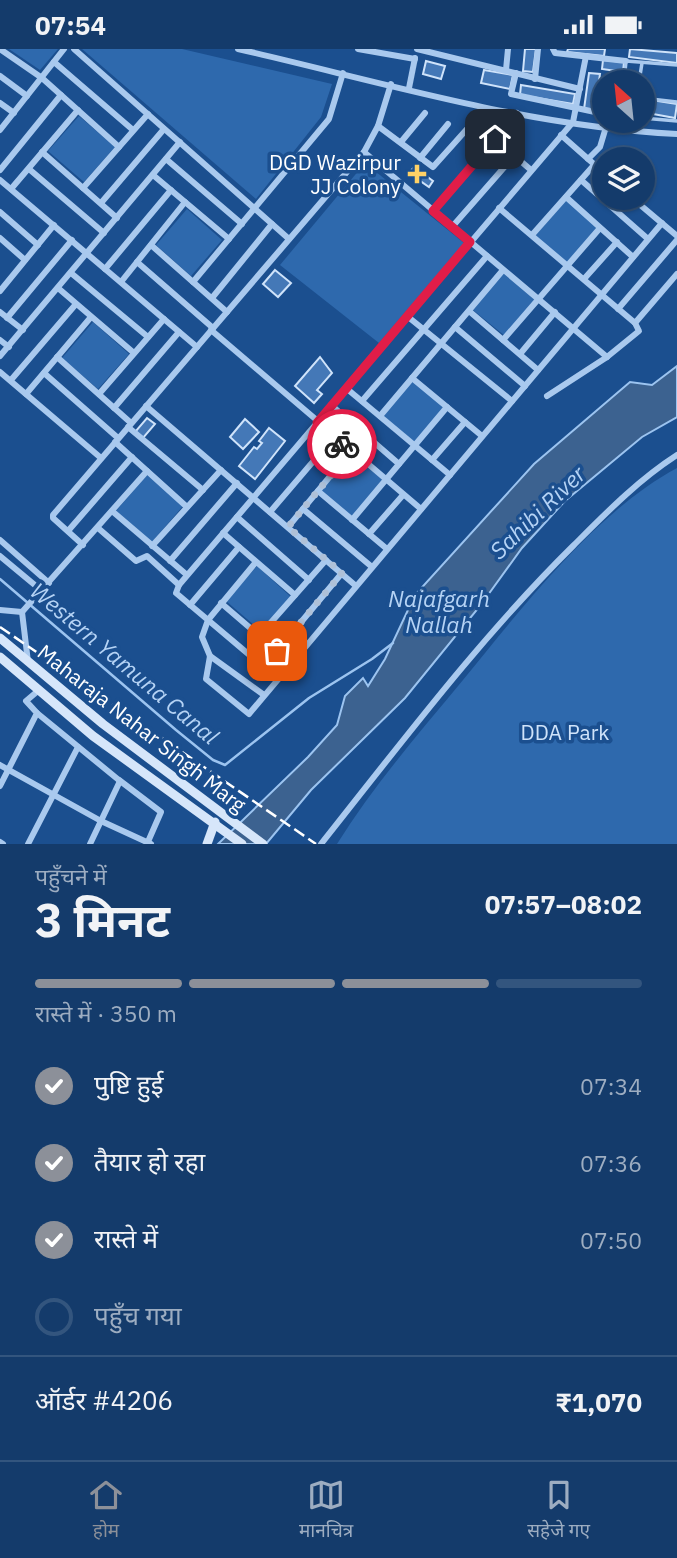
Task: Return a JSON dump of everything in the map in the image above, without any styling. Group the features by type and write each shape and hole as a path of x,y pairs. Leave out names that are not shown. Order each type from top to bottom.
{"main road":[{"name":"Maharaja Nahar Singh Marg","path":"0,638 103,724 263,844"},
{"name":"Maharaja Nahar Singh Marg","path":"0,657 93,736 242,844"},
{"path":"207,844 217,825"}],"street":[{"path":"0,49 42,78 119,147"},
{"path":"0,130 64,49"},
{"path":"74,49 289,239"},
{"path":"237,49 517,113 592,125"},
{"path":"358,49 387,51 415,59"},
{"path":"410,88 417,49 442,52 580,89"},
{"path":"506,71 508,49"},
{"path":"535,79 538,49"},
{"path":"553,49 555,53 626,61"},
{"path":"278,679 176,593 179,585 573,122 586,56"},
{"path":"54,62 134,130"},
{"path":"193,282 329,119 343,73"},
{"path":"516,73 511,94 592,112"},
{"path":"0,76 27,96"},
{"path":"83,545 53,515 364,152 378,126 391,84"},
{"path":"0,170 61,95"},
{"path":"0,103 14,113"},
{"path":"12,189 78,110"},
{"path":"401,142 425,113"},
{"path":"433,211 517,113"},
{"path":"83,188 148,114"},
{"path":"420,158 448,124"},
{"path":"378,126 434,167 467,129"},
{"path":"101,203 164,129"},
{"path":"655,132 677,134"},
{"path":"588,159 600,146 604,133"},
{"path":"561,135 592,163"},
{"path":"495,139 531,170"},
{"path":"0,356 180,142"},
{"path":"42,152 117,218"},
{"path":"364,152 607,357"},
{"path":"452,227 514,156"},
{"path":"166,159 242,224"},
{"path":"532,236 592,167"},
{"path":"29,169 104,233"},
{"path":"153,175 229,239"},
{"path":"0,180 197,347"},
{"path":"581,180 648,239"},
{"path":"105,269 171,190"},
{"path":"566,197 633,257"},
{"path":"121,282 186,202"},
{"path":"499,208 635,323 639,331 607,357 547,396"},
{"path":"618,309 677,238 646,210"},
{"path":"0,212 38,245"},
{"path":"210,656 206,679 248,715 662,223"},
{"path":"212,298 272,224"},
{"path":"0,291 54,225"},
{"path":"503,340 600,228"},
{"path":"0,238 25,260"},
{"path":"8,318 72,240"},
{"path":"583,279 617,242"},
{"path":"151,246 227,311"},
{"path":"362,401 487,256"},
{"path":"137,262 317,423 421,509"},
{"path":"380,417 503,270"},
{"path":"71,273 148,337"},
{"path":"635,323 677,274"},
{"path":"58,288 134,353"},
{"path":"10,380 76,304"},
{"path":"469,311 538,370"},
{"path":"0,312 23,330"},
{"path":"520,354 555,312"},
{"path":"407,316 512,401"},
{"path":"26,394 91,317"},
{"path":"99,394 164,319"},
{"path":"455,327 525,386"},
{"path":"114,408 179,332"},
{"path":"0,339 9,347"},
{"path":"57,357 203,490"},
{"path":"0,372 101,458"},
{"path":"44,373 187,507"},
{"path":"412,378 482,436"},
{"path":"346,388 450,475"},
{"path":"146,405 356,586"},
{"path":"331,405 399,464"},
{"path":"352,520 447,407"},
{"path":"432,460 465,422"},
{"path":"270,512 334,437"},
{"path":"288,527 351,451"},
{"path":"321,844 461,666 539,579 604,515 677,455"},
{"path":"68,531 132,457"},
{"path":"152,546 221,470"},
{"path":"0,610 23,610 40,594 147,471"},
{"path":"170,561 237,483"},
{"path":"318,491 387,549"},
{"path":"369,534 403,495"},
{"path":"303,509 372,567"},
{"path":"112,512 187,575"},
{"path":"237,517 309,580"},
{"path":"97,528 136,561 147,556 179,585"},
{"path":"223,533 295,595"},
{"path":"0,540 49,583"},
{"path":"190,605 239,547"},
{"path":"0,556 40,594"},
{"path":"260,636 326,560"},
{"path":"256,562 208,620 203,640 210,656 264,695"},
{"path":"277,651 342,573"},
{"path":"221,603 291,663"},
{"path":"23,610 28,662"},
{"path":"0,765 101,821 149,843 161,812 26,703 39,690"},
{"path":"0,786 37,713"},
{"path":"28,844 78,747"},
{"path":"90,844 119,780"}],"lane":[{"path":"625,70 626,61 677,65"},
{"path":"641,70 642,62"},
{"path":"655,99 677,102"},
{"path":"655,118 677,121"}],"green space":[{"path":"9,49 58,49 40,70"},
{"path":"82,49 182,49 332,84 321,117 256,199"},
{"path":"79,116 115,147 84,182 48,151"},
{"path":"365,163 464,243 379,343 280,265"},
{"path":"566,200 598,226 567,263 535,236"},
{"path":"187,209 222,240 191,276 156,245"},
{"path":"503,273 535,300 505,336 473,310"},
{"path":"93,322 129,354 98,389 62,358"},
{"path":"413,381 445,407 415,444 382,417"},
{"path":"351,454 383,480 353,517 321,490"},
{"name":"DDA Park","path":"677,468 677,844 337,844 397,760 561,563 617,510"},
{"path":"147,475 183,506 152,542 116,511"},
{"path":"257,566 291,597 261,631 226,601"}],"water":[{"name":"Najafgarh Nallah","path":"677,366 677,417 642,437 565,501 522,548 480,606 405,698 311,790 266,844 218,844 308,757 337,725 345,696 363,678 368,686 385,659 415,595 534,464 630,382 652,385"}],"building":[{"path":"525,49 536,49 533,72 523,71"},
{"path":"568,49 605,49 604,56 567,52"},
{"path":"630,49 677,53 677,63 629,57"},
{"path":"603,60 624,62 623,70 602,69"},
{"path":"426,61 445,66 441,79 423,74"},
{"path":"484,70 513,75 510,89 481,83"},
{"path":"589,73 592,73 592,110 584,109"},
{"path":"521,85 575,94 573,104 520,95"},
{"path":"655,101 677,104 675,118 655,114"},
{"path":"414,167 433,181 429,187 409,173"},
{"path":"275,270 291,283 278,297 263,284"},
{"path":"320,357 332,373 317,390 322,394 314,403 295,386"},
{"path":"147,418 155,424 143,438 135,432"},
{"path":"245,419 259,432 243,449 230,437"},
{"path":"269,428 285,441 255,479 239,466 254,447 257,449 262,443 259,441"}],"waterway":[{"name":"Western Yamuna Canal","path":"0,579 176,730 213,760 225,765 309,698 393,643"}],"railway":[{"path":"0,627 316,844"}],"way so far":[{"path":"277,651 342,573 288,527 351,451 342,444"}],"place":[{"name":"DGD Wazirpur JJ Colony","path":"417,174"}],"route":[{"path":"342,444 317,423 470,242 433,211 495,139"}],"water label":[{"name":"Sahibi River","path":"537,512"}]}
